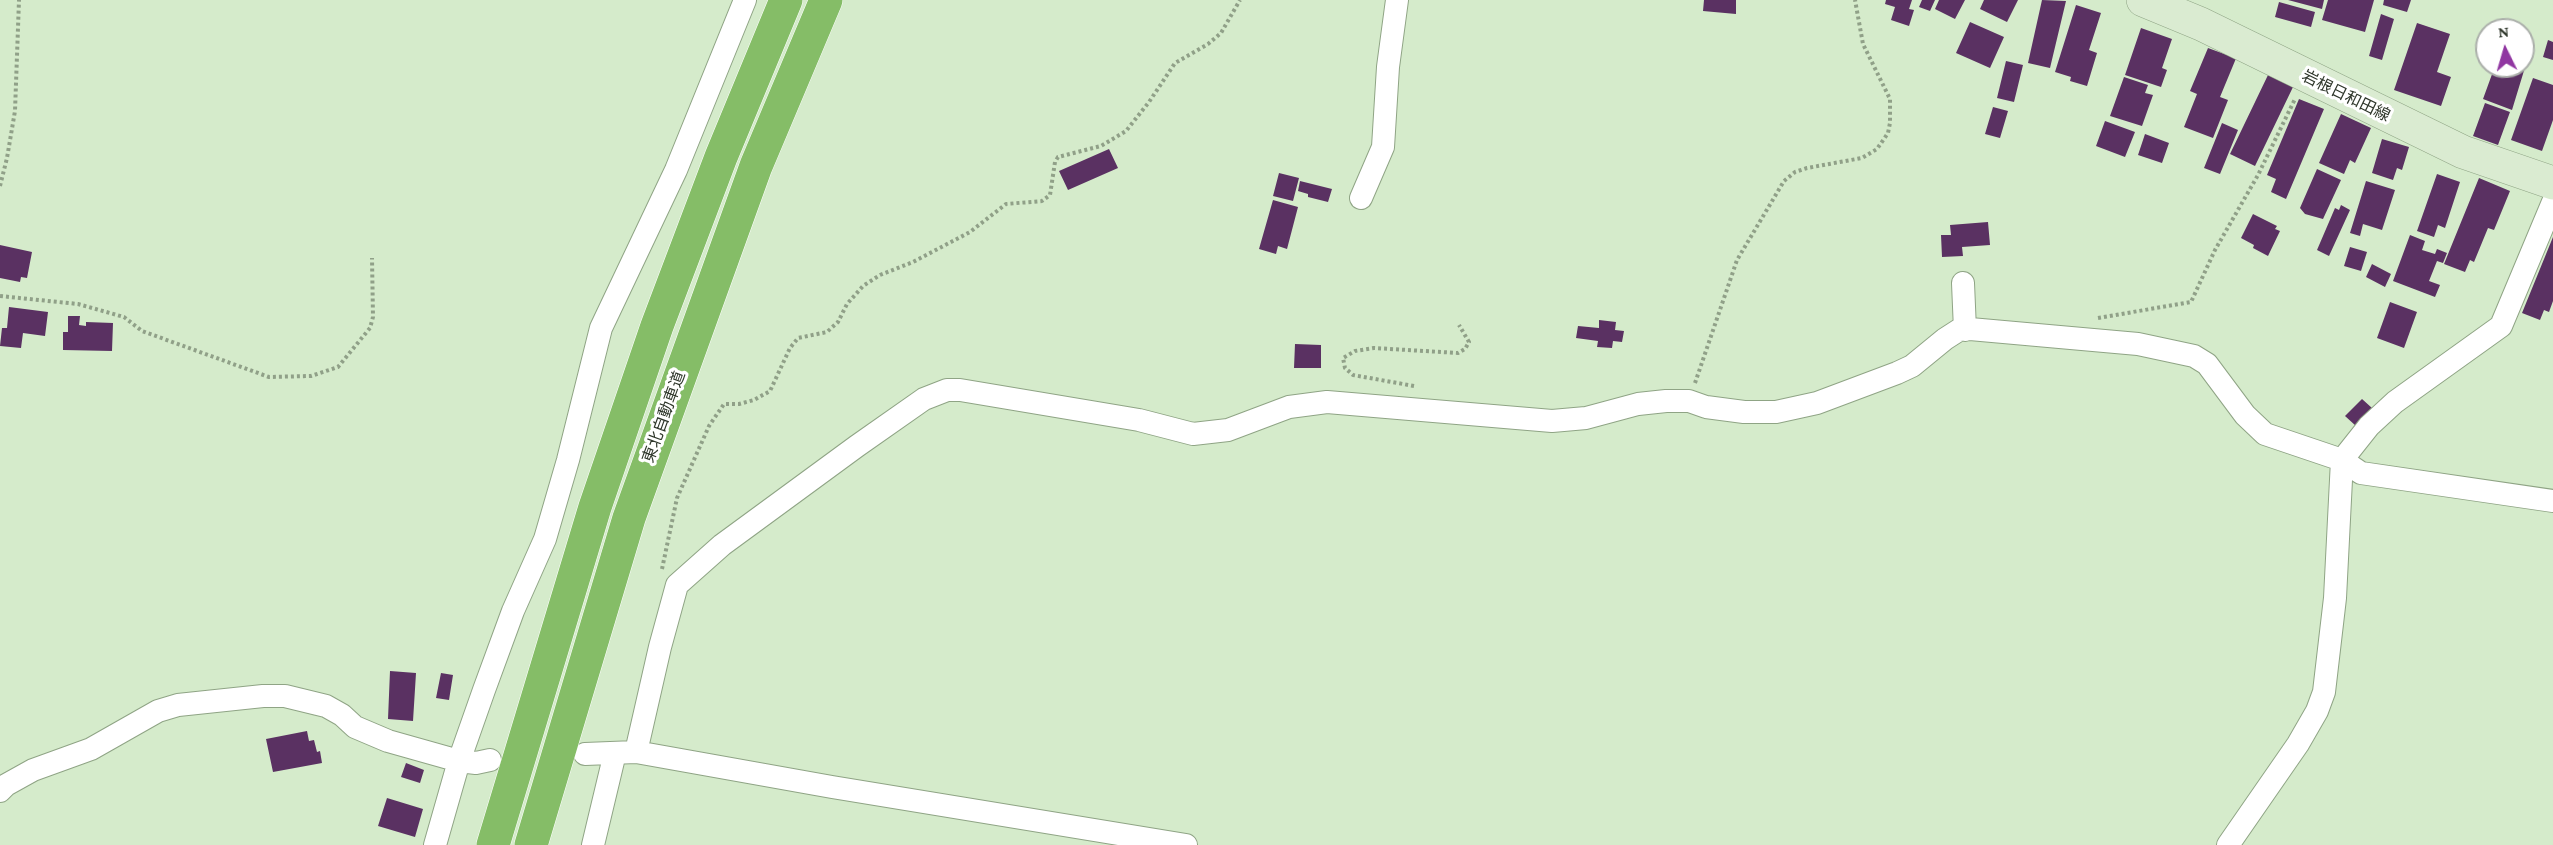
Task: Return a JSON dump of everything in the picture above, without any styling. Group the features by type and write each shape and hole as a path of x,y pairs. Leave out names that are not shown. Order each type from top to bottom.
{"highway":[{"path":"493,845 595,507 657,326 721,157 786,0"},
{"name":"東北自動車道","path":"531,845 629,518 756,166 826,0"}],"main road":[{"name":"岩根日和田線","path":"2143,0 2201,24 2463,152 2553,183"}],"street":[{"path":"435,845 459,761 513,611 545,539 568,460 601,328 676,170 745,0"},
{"path":"1361,198 1383,147 1388,67 1397,0"},
{"path":"2228,845 2298,744 2317,711 2324,692 2336,598 2342,460 2369,426 2395,402 2502,326 2553,202"},
{"path":"1963,283 1965,330"},
{"path":"593,845 660,647 677,585 722,545 769,509 934,394 960,390 1139,420 1193,434 1228,430 1289,406 1318,403 1552,421 1586,418 1638,404 1689,400 1706,407 1744,412 1776,412 1817,403 1897,374 1912,366 1944,339 1965,330 2138,344 2194,356 2207,364 2245,414 2265,434 2342,460 2361,473 2553,501"},
{"path":"0,791 6,785 33,770 91,749 158,711 178,705 263,696 285,696 326,706 342,715 355,728 388,741 459,761 476,763 490,760"},
{"path":"585,754 626,752 1186,845"}],"path":[{"path":"0,186 15,111 19,0"},
{"path":"661,573 677,498 709,426 724,404 739,404 770,391 790,348 798,338 827,332 838,322 846,304 863,286 880,275 913,262 970,232 1006,204 1042,201 1050,195 1055,162 1058,157 1101,146 1126,131 1175,63 1208,44 1221,33 1240,0"},
{"path":"1689,400 1737,260 1784,181 1795,172 1807,168 1862,158 1877,149 1888,133 1890,99 1863,45 1855,0"},
{"path":"2086,319 2191,302 2215,250 2258,175 2306,76"},
{"path":"0,296 78,304 124,317 142,331 268,376 311,376 338,367 370,328 373,317 372,258"},
{"path":"1422,387 1353,375 1345,368 1343,358 1355,351 1374,348 1458,353 1465,349 1469,342 1459,326"}],"building":[{"path":"1704,0 1736,0 1736,14 1703,11"},
{"path":"1886,0 1912,0 1909,9 1914,10 1909,26 1891,20 1895,7 1885,4"},
{"path":"1922,0 1935,0 1930,11 1919,7"},
{"path":"1939,0 1965,0 1955,19 1935,9"},
{"path":"1984,0 2018,0 2007,22 1980,9"},
{"path":"2042,0 2066,1 2050,68 2028,63"},
{"path":"2288,0 2324,0 2322,9"},
{"path":"2328,0 2374,0 2365,32 2322,20"},
{"path":"2384,0 2411,0 2407,12 2383,5"},
{"path":"2279,2 2315,12 2311,27 2275,17"},
{"path":"2076,5 2101,13 2089,50 2097,53 2087,86 2070,81 2071,77 2055,72"},
{"path":"2381,14 2394,19 2382,60 2369,56"},
{"path":"1970,22 2004,37 1990,68 1956,53"},
{"path":"2417,23 2450,34 2437,72 2451,77 2441,106 2394,90"},
{"path":"2141,28 2172,39 2162,68 2167,70 2161,87 2125,75"},
{"path":"2548,40 2553,42 2553,60 2543,57"},
{"path":"2208,48 2237,56 2220,97 2228,100 2213,138 2184,127 2197,94 2190,91"},
{"path":"2006,61 2023,65 2014,102 1997,98"},
{"path":"2268,75 2293,87 2255,166 2230,154"},
{"path":"2124,77 2148,85 2145,93 2153,95 2142,126 2110,116"},
{"path":"2491,78 2522,78 2512,110 2483,99"},
{"path":"2533,78 2553,85 2553,120 2542,151 2511,140"},
{"path":"2299,99 2324,109 2286,199 2271,192 2276,179 2267,175"},
{"path":"2485,103 2510,112 2498,145 2473,136"},
{"path":"1993,107 2008,111 2000,138 1985,134"},
{"path":"2341,114 2371,128 2355,163 2350,160 2344,174 2319,163"},
{"path":"2105,121 2135,132 2125,157 2096,146"},
{"path":"2222,123 2238,130 2220,174 2204,168"},
{"path":"2145,134 2169,143 2162,163 2138,155"},
{"path":"2382,139 2409,147 2402,170 2397,168 2393,180 2372,173"},
{"path":"1109,149 1118,168 1068,190 1059,171"},
{"path":"2317,169 2341,180 2323,219 2305,214 2300,208"},
{"path":"1279,173 1299,178 1293,201 1273,196"},
{"path":"2437,174 2460,182 2445,228 2438,225 2434,237 2417,231"},
{"path":"2479,178 2510,191 2494,230 2488,228 2474,262 2470,260 2465,272 2444,264"},
{"path":"1300,181 1332,189 1328,202 1308,197 1308,194 1298,191"},
{"path":"2366,181 2395,190 2382,230 2363,224 2360,236 2350,233"},
{"path":"1273,200 1298,207 1287,249 1278,246 1276,254 1259,249"},
{"path":"2341,205 2350,210 2329,256 2317,250 2335,208 2339,210"},
{"path":"2253,214 2277,226 2275,229 2280,231 2268,256 2241,238"},
{"path":"1988,222 1990,245 1962,247 1963,256 1942,257 1941,235 1951,235 1950,225"},
{"path":"2410,235 2425,241 2422,250 2435,254 2437,249 2447,253 2443,263 2437,261 2429,281 2440,285 2435,297 2393,281"},
{"path":"2553,237 2553,301 2549,312 2544,310 2540,320 2522,313"},
{"path":"0,245 32,252 27,278 21,277 20,282 0,278"},
{"path":"2350,247 2367,252 2361,271 2344,266"},
{"path":"2372,264 2391,274 2385,287 2366,277"},
{"path":"2390,302 2417,312 2404,348 2377,338"},
{"path":"9,307 48,312 45,336 23,333 21,348 0,346 2,328 7,328"},
{"path":"68,316 80,316 79,325 86,326 86,322 113,323 112,351 63,350 63,332 68,332"},
{"path":"1599,320 1616,322 1615,330 1624,331 1622,342 1613,341 1612,348 1597,347 1598,341 1576,338 1578,326 1599,328"},
{"path":"1295,344 1321,345 1321,368 1294,368"},
{"path":"2362,399 2372,408 2356,426 2345,416"},
{"path":"390,671 416,673 413,721 388,719"},
{"path":"441,673 453,675 449,700 436,698"},
{"path":"307,731 309,741 314,740 317,752 320,751 322,763 273,772 266,739"},
{"path":"406,763 424,770 420,783 401,777"},
{"path":"387,798 423,809 415,837 378,826"}]}
